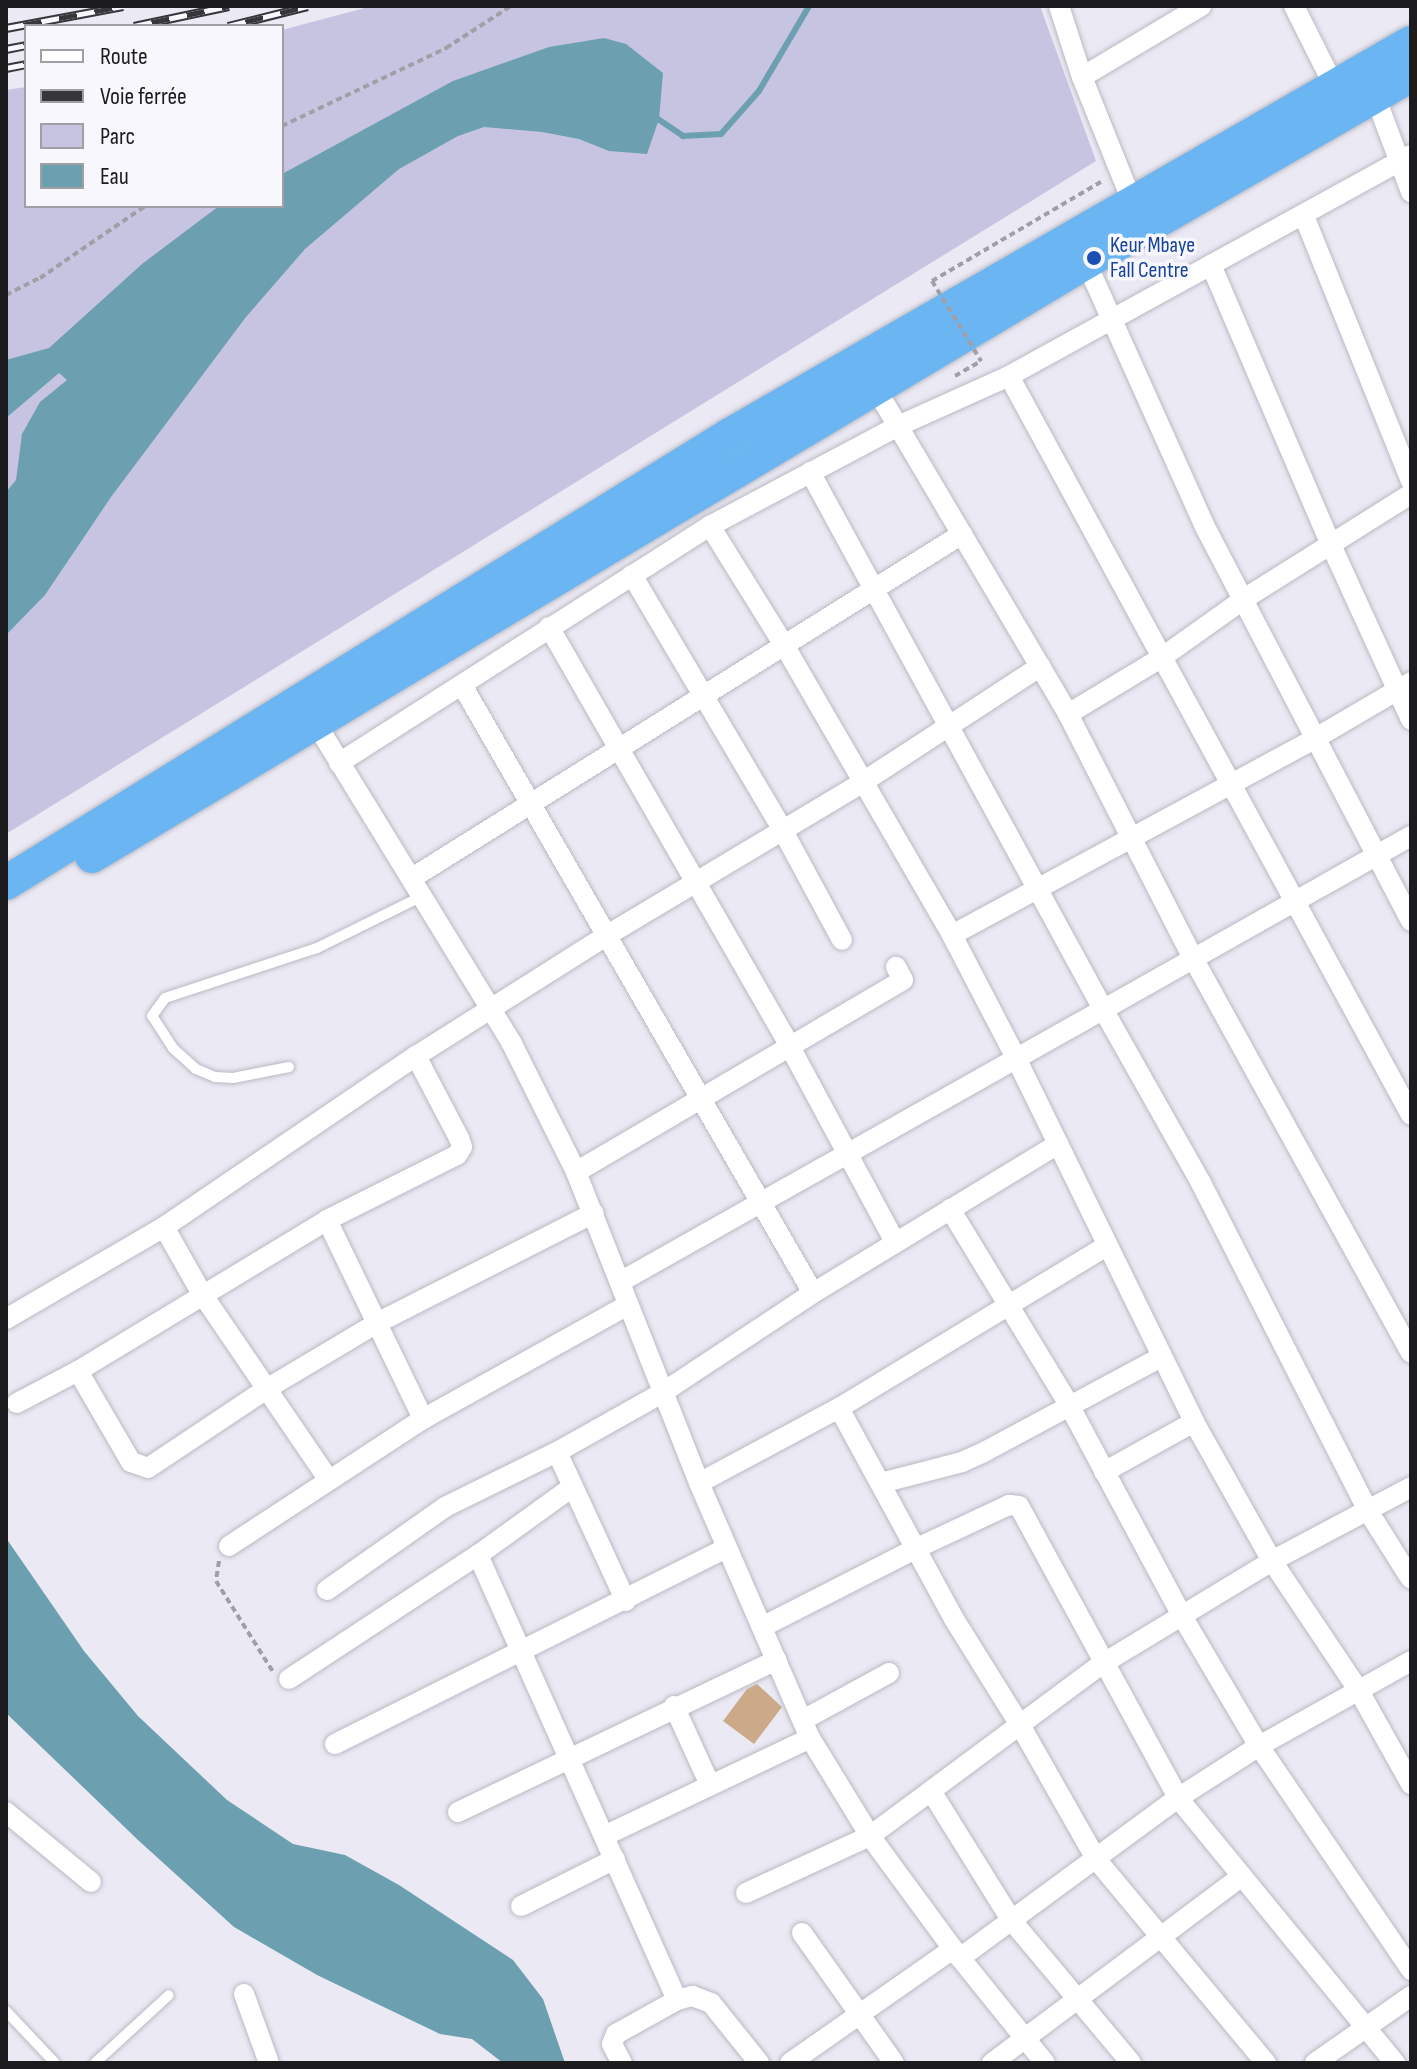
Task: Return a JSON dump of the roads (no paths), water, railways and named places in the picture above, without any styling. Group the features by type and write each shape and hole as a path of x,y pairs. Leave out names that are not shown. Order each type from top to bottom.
{"highway":[{"path":"6,883 730,435 1411,43"},
{"path":"6,908 1086,262 1411,75"}],"street":[{"path":"1059,6 1082,77 1133,204"},
{"path":"1082,77 1201,6"},
{"path":"1294,6 1334,86"},
{"path":"1375,96 1405,158 1411,192"},
{"path":"339,763 710,526 898,426 1009,376 1115,320 1405,158"},
{"path":"1304,216 1411,481"},
{"path":"1086,262 1115,320 1204,525 1411,921"},
{"path":"1211,265 1331,545 1403,686 1411,720"},
{"path":"1009,376 1411,1115"},
{"path":"876,389 1068,714 1193,958 1411,1353"},
{"path":"810,472 1201,1183 1368,1511 1411,1579"},
{"path":"1068,714 1161,658 1244,599 1411,494"},
{"path":"710,526 784,645 952,935 1016,1058 1194,1422 1272,1561 1359,1691 1411,1784"},
{"path":"417,887 530,804 962,534"},
{"path":"632,575 782,829 842,940"},
{"path":"549,627 616,750 789,1045 895,1242"},
{"path":"6,1319 164,1227 416,1056 694,882 863,782 1041,666"},
{"path":"462,685 813,1293"},
{"path":"952,935 1131,835 1314,739 1403,686"},
{"path":"315,722 524,1067 576,1172 699,1483 806,1729 870,1836 956,1954 1045,2063"},
{"path":"620,1282 1411,836"},
{"path":"576,1172 903,980 896,967"},
{"path":"17,1403 78,1371 327,1220 457,1155 462,1147 459,1138 416,1056"},
{"path":"327,1590 445,1507 557,1452 662,1393 813,1293 1058,1144"},
{"path":"950,1209 1069,1405 1182,1616 1259,1746 1411,1970"},
{"path":"78,1371 131,1462 148,1468 268,1388 377,1323 594,1213"},
{"path":"327,1220 423,1419"},
{"path":"164,1227 202,1294 328,1479"},
{"path":"699,1483 839,1408 1106,1246"},
{"path":"229,1546 423,1419 628,1305"},
{"path":"881,1483 962,1462 1161,1357"},
{"path":"839,1408 954,1619 1020,1725 1096,1859 1266,2063"},
{"path":"1104,1472 1194,1422"},
{"path":"557,1452 571,1488 626,1601"},
{"path":"746,1893 870,1836 1102,1664 1272,1561 1411,1487"},
{"path":"289,1679 478,1555 571,1488"},
{"path":"762,1627 917,1548 1009,1505 1019,1506 1102,1664 1178,1798 1395,2063"},
{"path":"335,1744 727,1548"},
{"path":"478,1555 677,2000"},
{"path":"458,1812 674,1706 777,1660"},
{"path":"790,2063 860,2014 1012,1921 1178,1798 1259,1746 1411,1661"},
{"path":"604,1836 710,1785 806,1729 889,1673"},
{"path":"674,1706 710,1785"},
{"path":"931,1791 1012,1921 1131,2063"},
{"path":"6,1812 91,1882"},
{"path":"521,1906 615,1859"},
{"path":"992,2063 1241,1877"},
{"path":"802,1933 894,2063"},
{"path":"244,1994 269,2063"},
{"path":"622,2063 612,2044 616,2034 677,2000 692,1996 711,2003 759,2063"},
{"path":"1315,2063 1411,1996"}],"lane":[{"path":"289,1067 233,1078 215,1077 196,1069 173,1048 152,1016 165,998 317,948 417,887"},
{"path":"95,2063 169,1995"},
{"path":"6,2011 55,2063"}],"water":[{"path":"604,38 626,44 663,73 659,119 647,154 609,151 579,139 542,132 484,127 458,136 399,169 305,249 246,317 111,497 45,595 6,635 6,492 16,480 22,434 40,402 67,380 59,373 6,418 6,360 49,348 142,264 216,208 284,208 284,173 453,81 549,47"},
{"path":"6,1538 84,1651 138,1716 227,1800 293,1844 345,1855 399,1885 513,1960 543,1999 565,2063 503,2063 472,2039 440,2034 317,1975 234,1927 138,1840 6,1713"}],"waterway":[{"path":"655,117 683,136 721,134 759,91 809,6"}],"railway":[{"path":"27,24 123,6"},
{"path":"144,24 229,6"},
{"path":"236,24 308,6"},
{"path":"6,28 24,25"},
{"path":"6,49 24,45"},
{"path":"6,68 24,64"}],"place":[{"name":"Keur Mbaye Fall Centre","path":"1094,258"}]}
